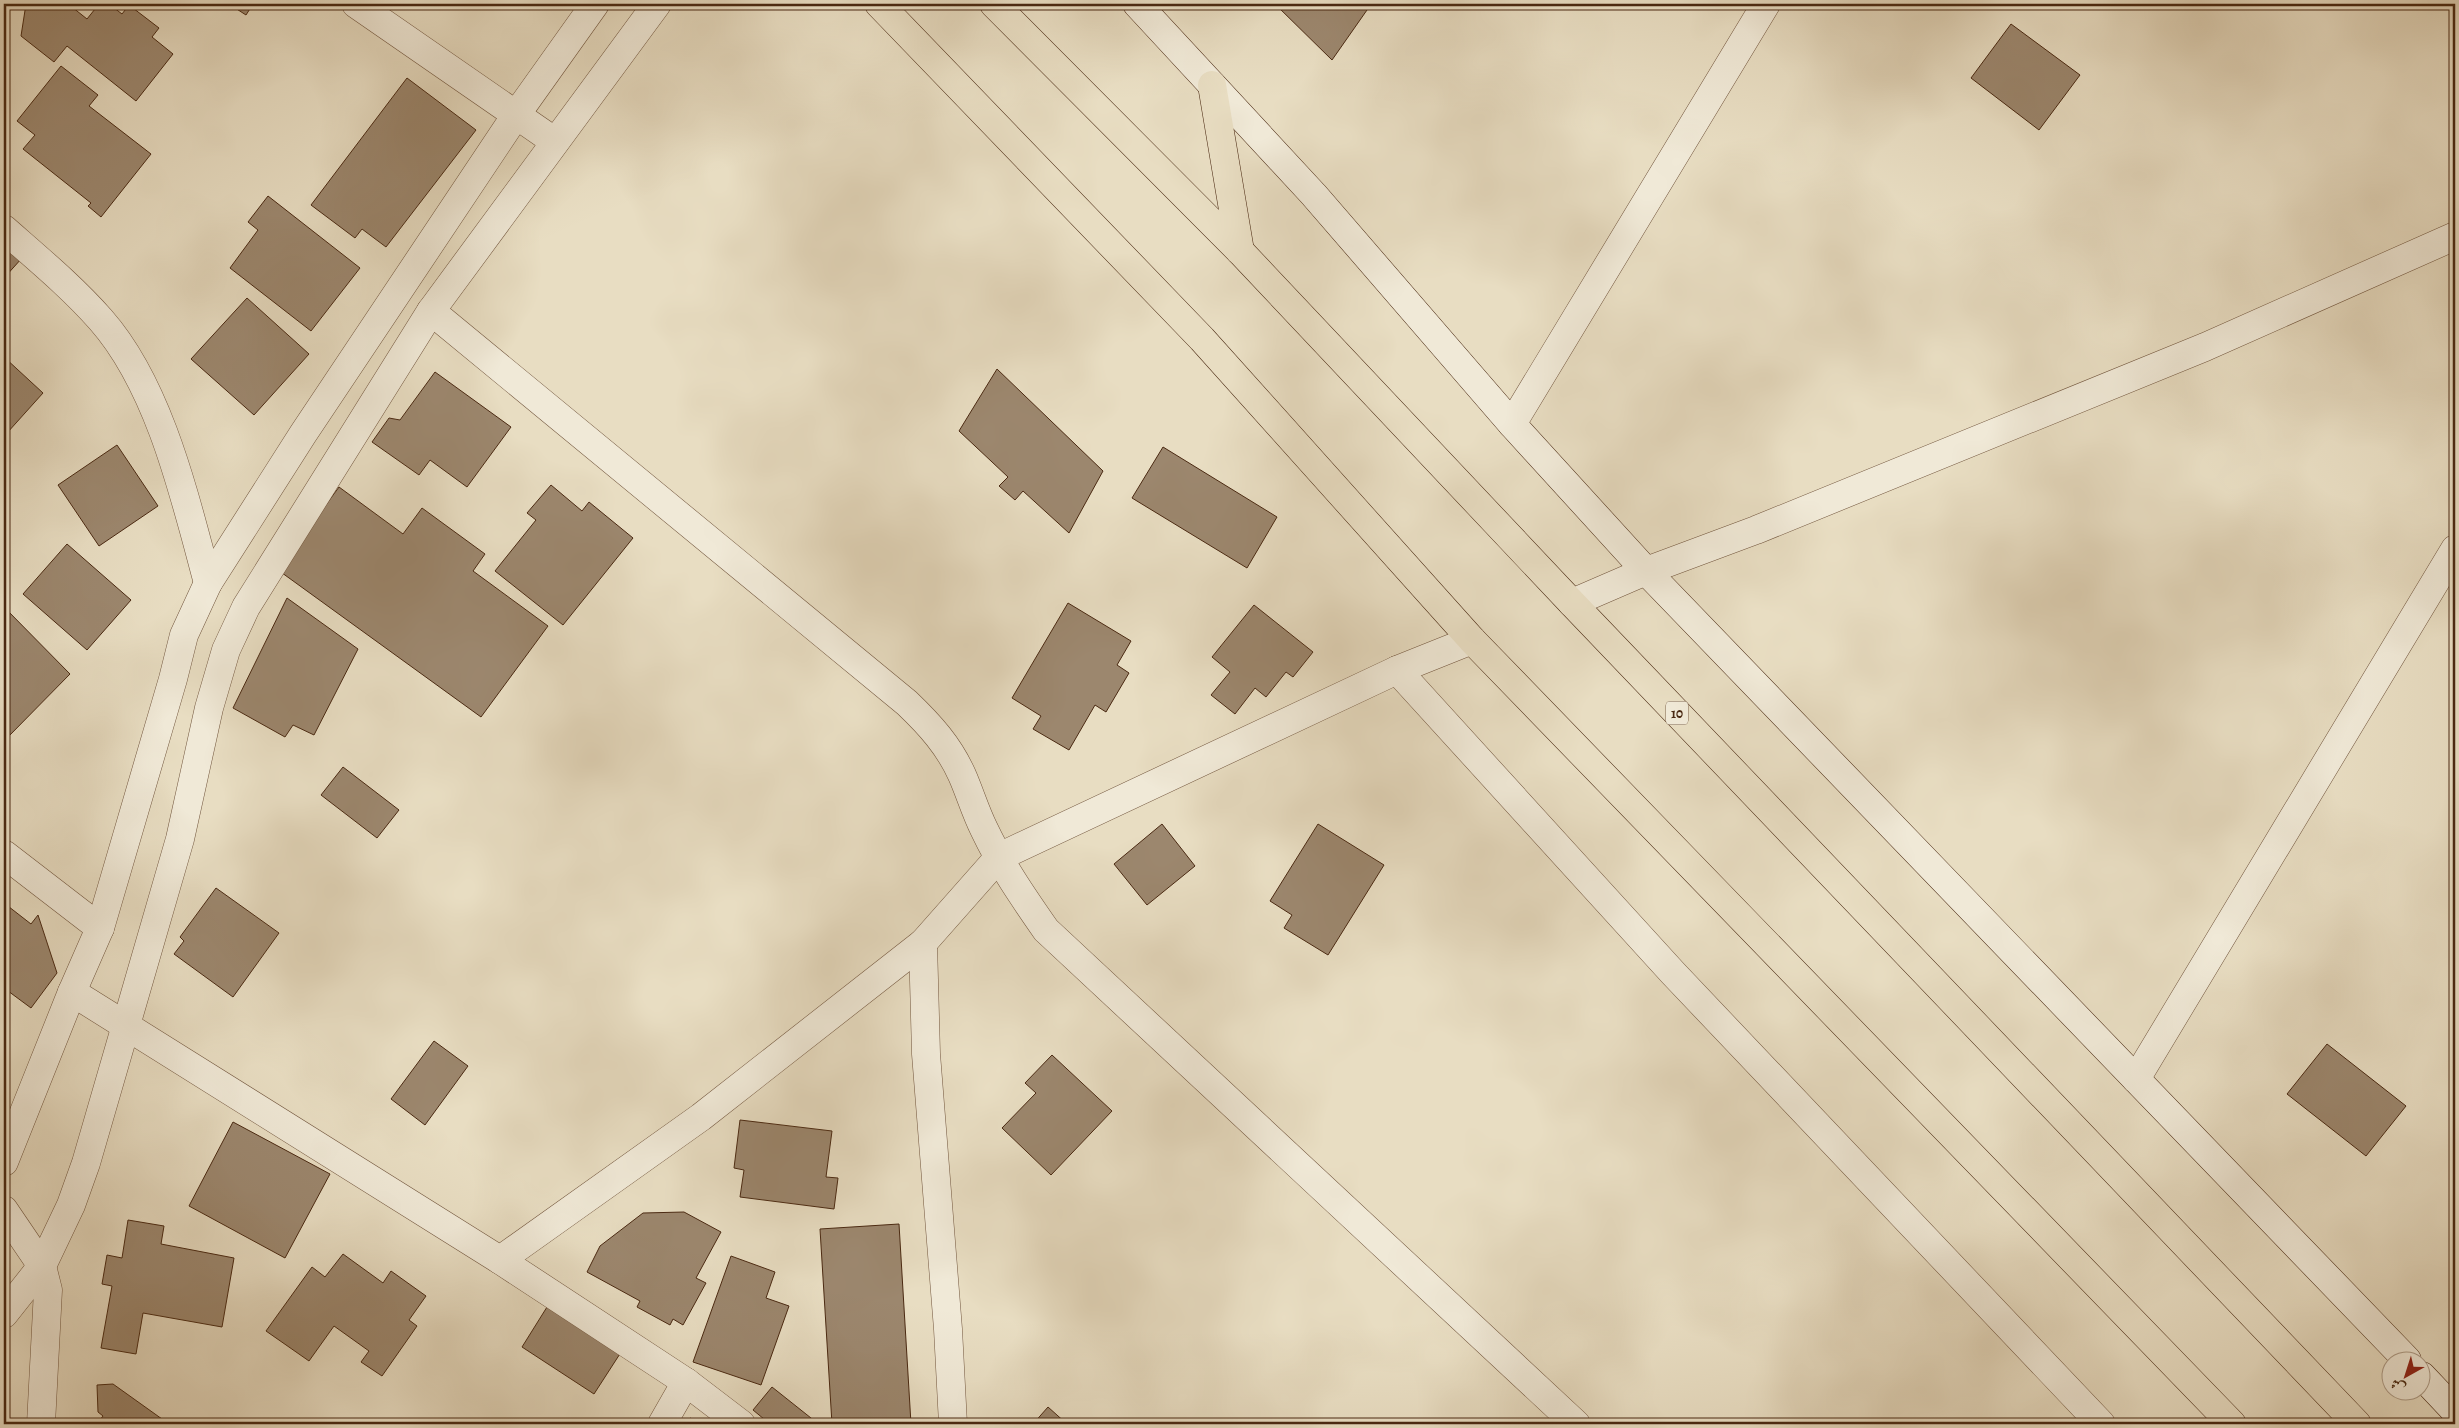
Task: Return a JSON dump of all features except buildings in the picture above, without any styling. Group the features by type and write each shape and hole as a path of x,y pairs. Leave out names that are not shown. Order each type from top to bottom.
{"highway":[{"path":"879,4 1202,339 1472,640 2232,1424"},
{"name":"10","path":"994,4 1240,251 1572,604 2357,1424"},
{"path":"1212,85 1240,251"}],"street":[{"path":"356,4 554,141"},
{"path":"4,1162 72,992 100,928 173,679 184,635 208,583 303,434 516,115 595,4"},
{"path":"4,1314 42,1266 71,1205 86,1163 180,839 209,708 226,650 246,607 431,311 554,141 657,4"},
{"path":"1137,4 1314,195 1512,424 1646,571 2397,1350"},
{"path":"1512,424 1766,4"},
{"path":"4,228 101,321 126,355 151,402 175,462 208,583"},
{"path":"1572,604 1646,571 1756,530 2205,347 2455,236"},
{"path":"431,311 899,696 932,726 946,745 962,775 973,806 998,857 1046,930 1576,1424"},
{"path":"2136,1079 2455,549"},
{"path":"500,1260 701,1117 923,943 998,857 1397,670 1472,640"},
{"path":"1397,670 1673,973 2101,1424"},
{"path":"4,854 100,928"},
{"path":"923,943 926,1054 948,1329 953,1424"},
{"path":"72,992 500,1260 686,1382 741,1424"},
{"path":"4,1210 42,1266 48,1290 42,1424"},
{"path":"662,1424 686,1382"},
{"path":"2432,1387 2455,1411"}]}
